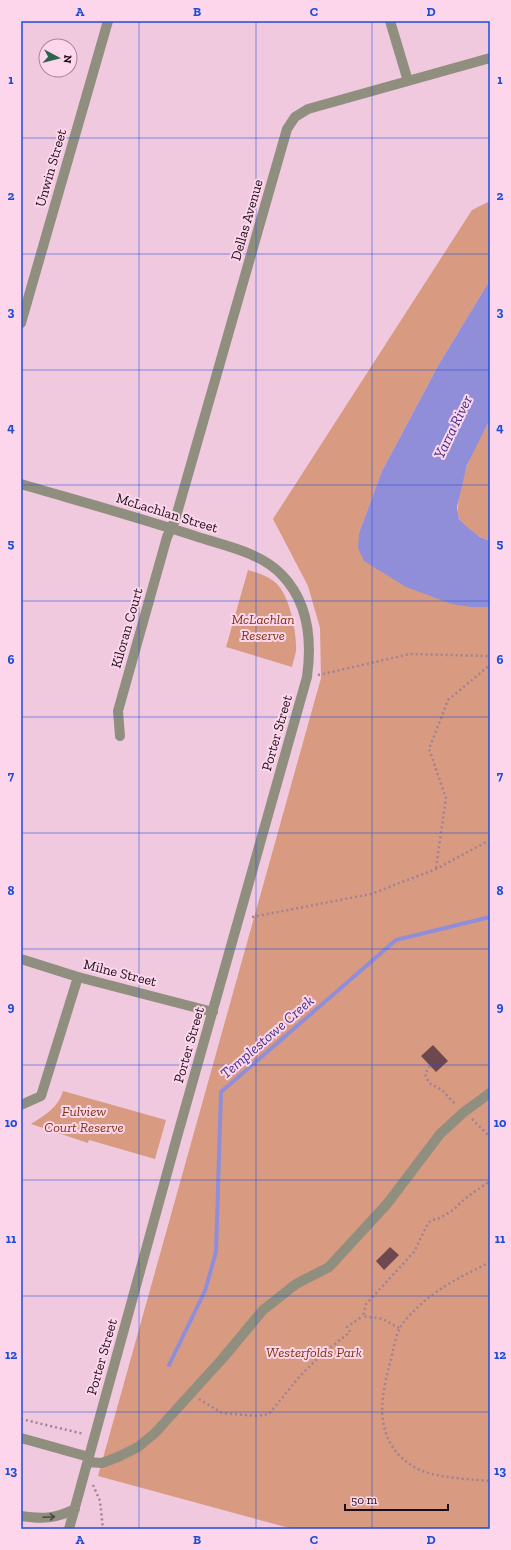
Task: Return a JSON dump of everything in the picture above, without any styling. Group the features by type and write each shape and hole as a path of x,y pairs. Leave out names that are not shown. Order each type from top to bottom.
{"street":[{"name":"Unwin Street","path":"21,323 108,21"},
{"path":"390,21 408,81"},
{"name":"Dellas Avenue","path":"171,528 176,520 287,129 295,117 308,109 490,58"},
{"name":"McLachlan Street","path":"21,484 171,528 257,557 270,564 283,575 293,589"},
{"name":"Kiloran Court","path":"120,736 118,711 167,537 171,528"},
{"name":"Porter Street","path":"69,1529 307,677 310,651 307,619 293,589"},
{"name":"Milne Street","path":"21,959 78,977 213,1012"},
{"path":"21,1105 41,1096 78,977"},
{"path":"21,1438 87,1462 102,1463 138,1447 155,1433 191,1394 263,1310 296,1284 329,1267 387,1204 440,1134 464,1112 490,1093"},
{"path":"21,1516 45,1518 55,1517 74,1509"}],"path":[{"path":"307,677 410,654 490,656"},
{"path":"436,869 446,798 429,749 448,700 490,665"},
{"path":"239,919 371,894 436,869 490,840"},
{"path":"430,1066 425,1074 429,1082 442,1090 490,1137"},
{"path":"191,1394 222,1413 257,1416 269,1414 300,1376 320,1356 350,1332 347,1328 363,1316 366,1304 414,1252 428,1223 453,1210 490,1181"},
{"path":"490,1262 429,1296 415,1309 400,1328 382,1397 384,1430 390,1445 402,1458 415,1468 425,1473 490,1481"},
{"path":"363,1316 383,1319 400,1328"},
{"path":"21,1419 94,1437"},
{"path":"87,1462 99,1498 103,1529"}],"green space":[{"name":"Westerfolds Park","path":"490,201 490,280 439,364 382,471 359,533 490,604 490,1529 293,1529 98,1476 321,678 320,628 308,586 273,519 472,210"},
{"path":"490,419 490,541 466,527 458,516 458,509 461,486 465,471 477,442"},
{"name":"McLachlan Reserve","path":"248,570 263,575 276,583 281,589 289,605 294,625 296,643 296,651 292,667 226,647"},
{"name":"Fulview Court Reserve","path":"63,1091 166,1120 155,1159 89,1140 88,1143 31,1124 54,1107"}],"water":[{"name":"Yarra River","path":"490,280 490,419 467,465 457,507 459,519 480,537 490,541 490,607 471,607 452,604 406,587 364,561 358,548 359,533 382,471 439,364"}],"building":[{"path":"433,1045 448,1061 436,1072 421,1056"},
{"path":"390,1247 399,1255 384,1270 376,1261"}],"waterway":[{"name":"Templestowe Creek","path":"169,1365 205,1291 216,1252 221,1092 396,940 490,917"}]}
